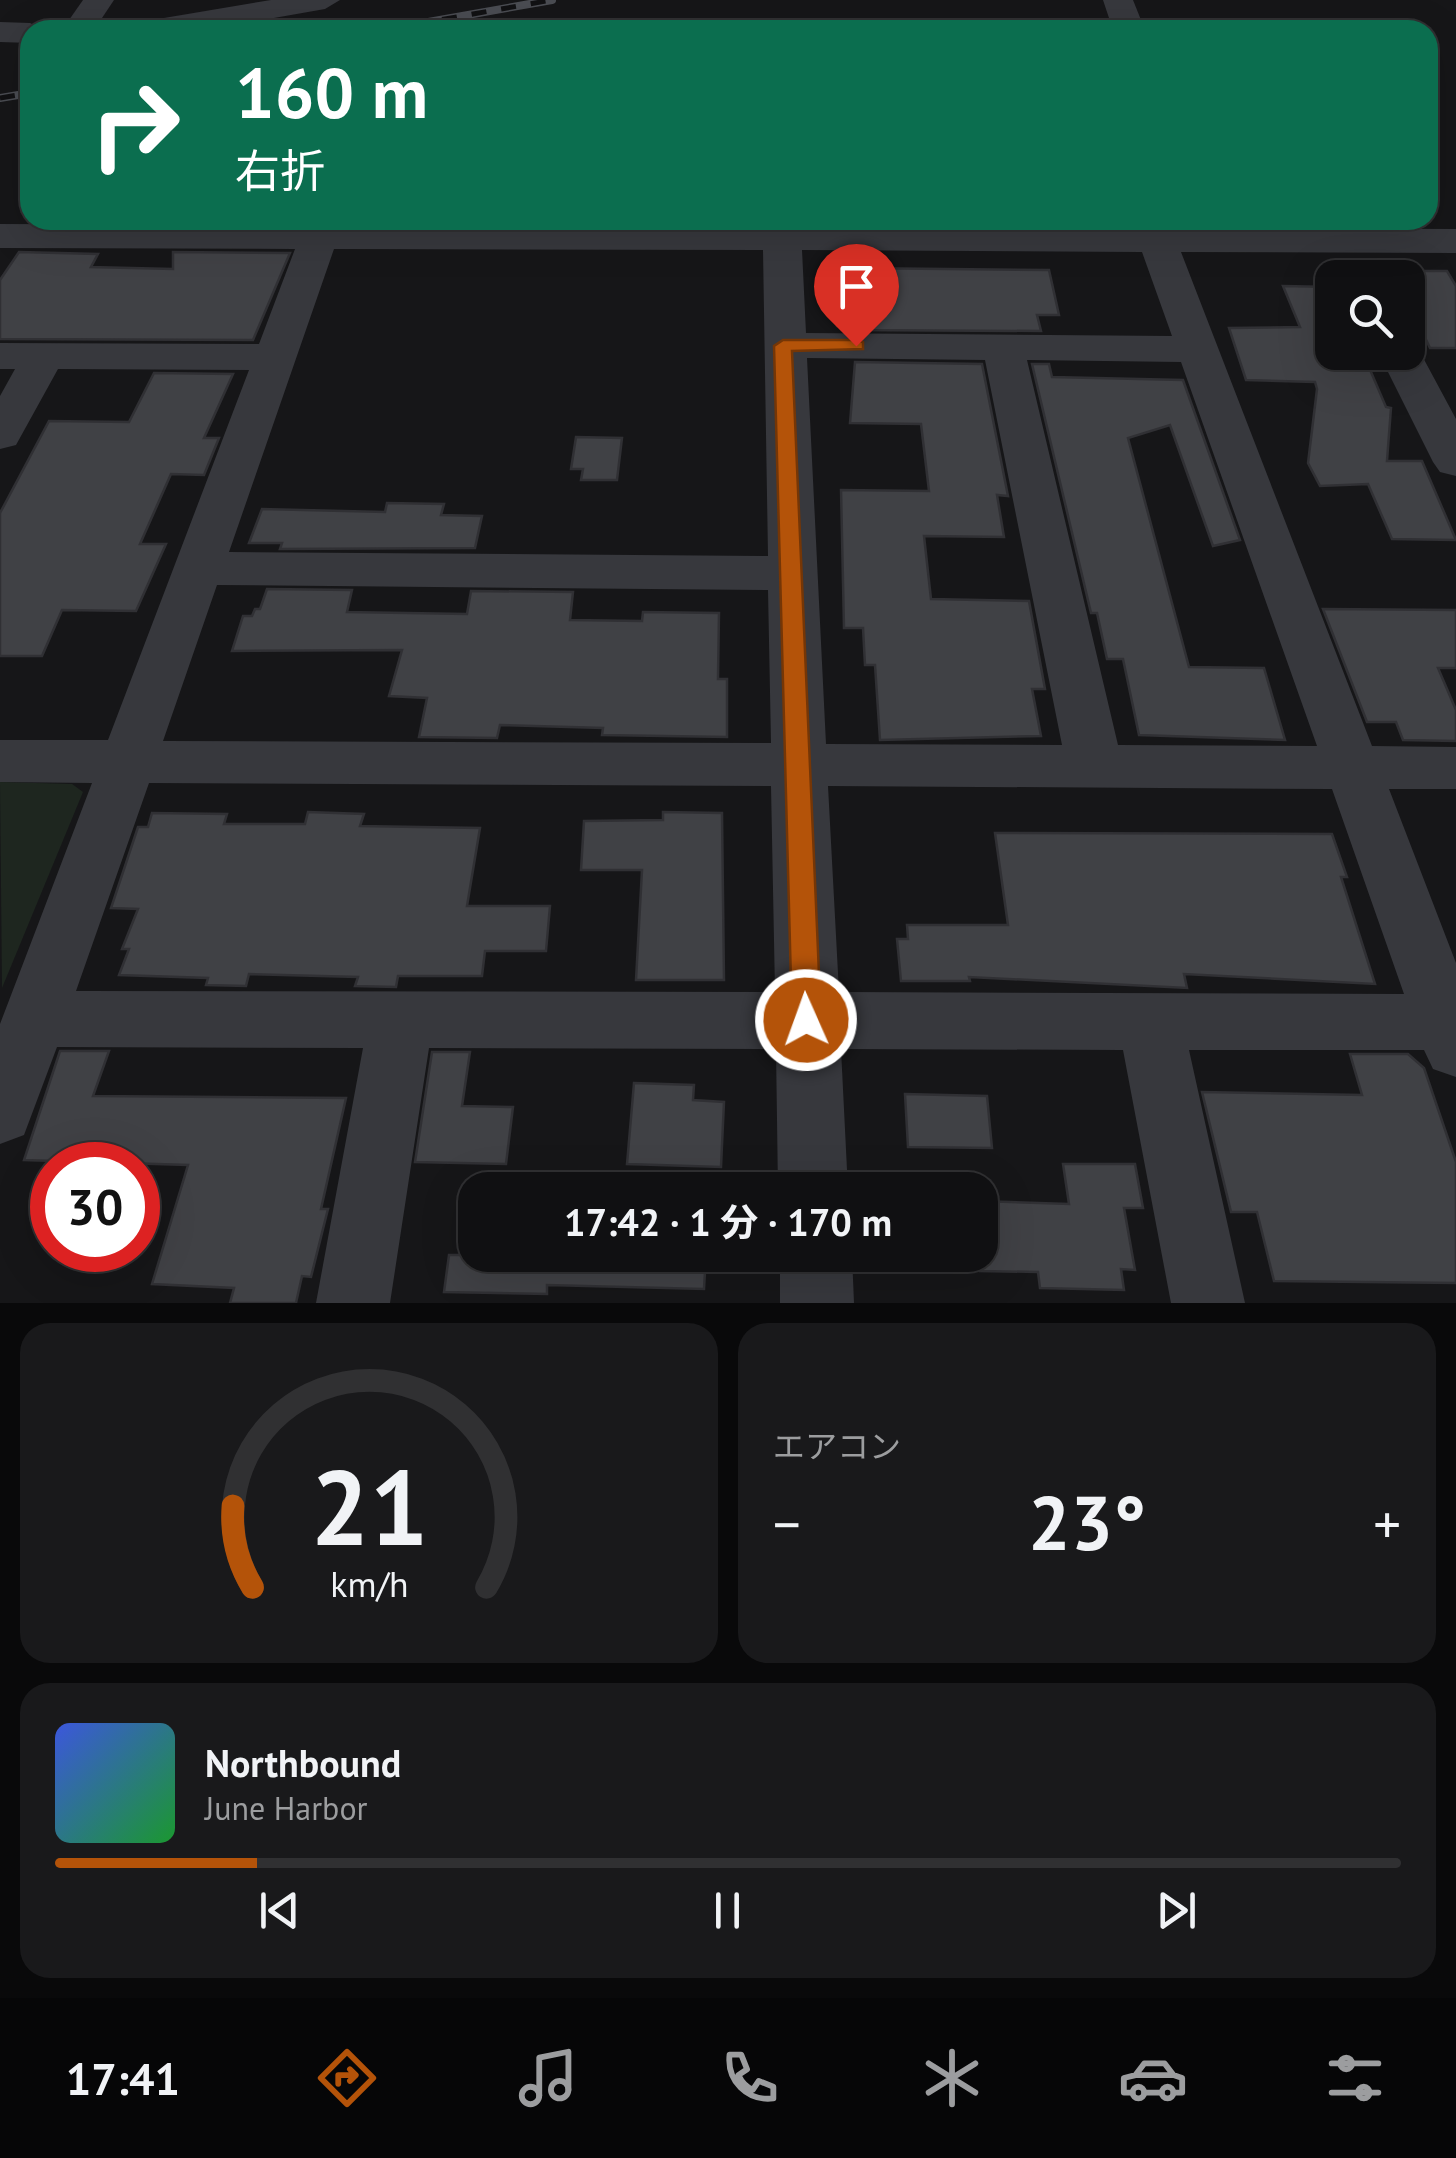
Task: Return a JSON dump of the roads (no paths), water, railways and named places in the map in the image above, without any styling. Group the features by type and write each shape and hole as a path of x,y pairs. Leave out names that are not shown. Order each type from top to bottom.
{"street":[{"path":"190,20 232,9 325,0"},
{"path":"0,1113 274,358 326,232"},
{"path":"0,236 326,232 782,239 1190,233 1456,242"},
{"path":"36,1019 1150,1022 1451,1036 1201,349 1190,233"},
{"path":"782,239 812,1172"},
{"path":"1344,241 1353,260"},
{"path":"783,346 1201,349"},
{"path":"1003,346 1094,767"},
{"path":"0,356 274,358"},
{"path":"0,436 44,356"},
{"path":"1425,362 1456,366"},
{"path":"1408,370 1456,462"},
{"path":"197,568 792,573"},
{"path":"0,761 1456,768"},
{"path":"353,1303 400,1020"},
{"path":"1150,1022 1208,1303"},
{"path":"817,1272 818,1303"}],"railway":[{"path":"439,20 552,0"},
{"path":"0,98 20,95"}]}
